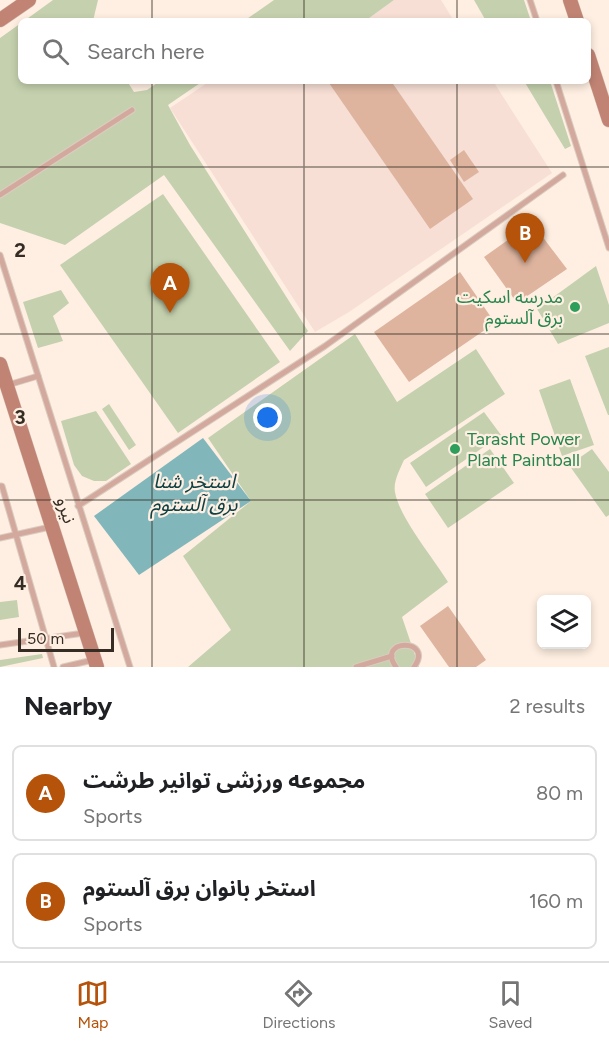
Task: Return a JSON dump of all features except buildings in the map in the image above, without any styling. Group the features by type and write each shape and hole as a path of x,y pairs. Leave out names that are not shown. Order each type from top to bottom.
{"street":[{"path":"0,21 29,0"},
{"path":"570,0 576,18"},
{"path":"591,64 609,120"},
{"name":"نیرو","path":"0,364 96,663"}],"lane":[{"path":"530,0 536,18"},
{"path":"557,84 609,248"},
{"path":"0,195 132,110"},
{"path":"78,506 325,346 563,175"},
{"path":"0,255 130,667"},
{"path":"7,385 38,376"},
{"path":"0,486 2,486 54,667"},
{"path":"0,538 52,526"},
{"path":"0,645 86,632"},
{"path":"396,667 392,656 399,645 412,646 418,657 414,667"},
{"path":"356,667 392,656"},
{"path":"63,667 96,663"}],"shaded area":[{"path":"394,0 441,0 452,18 369,18"},
{"path":"206,84 495,84 552,173 349,312 315,332 170,108"}],"green space":[{"path":"53,0 98,0 94,18 28,18"},
{"path":"274,0 394,0 369,18 248,18"},
{"path":"474,0 524,0 530,18 484,18"},
{"path":"18,25 18,84 129,84 134,92 147,90 156,84 199,84 168,105 190,145 308,331 290,351 164,175 65,245 0,223 0,38"},
{"path":"526,84 551,84 571,146 565,149"},
{"path":"163,194 280,362 178,433 60,265"},
{"name":"مدرسه اسکیت برق آلستوم","path":"596,266 609,305 609,323 558,344 537,309"},
{"path":"61,290 69,303 53,316 63,341 38,348 23,302"},
{"path":"355,334 397,402 476,349 505,394 404,460 396,480 395,492 403,513 448,582 402,617 419,667 188,667 231,630 183,556 251,501 208,438"},
{"path":"609,347 609,415 608,415 585,356"},
{"path":"570,379 594,445 562,456 539,390"},
{"path":"109,404 136,445 129,450 102,409"},
{"path":"96,411 131,464 106,481 94,481 82,476 74,465 61,421"},
{"name":"Tarasht Power Plant Paintball","path":"484,412 501,435 426,487 410,463"},
{"path":"490,449 514,483 448,528 425,494"},
{"path":"592,449 609,472 609,515 606,517 569,465"},
{"path":"17,600 19,617 0,620 0,602"},
{"path":"42,654 43,658 0,667 0,660"}],"water":[{"name":"استخر شنا برق آلستوم","path":"203,438 251,501 139,575 94,516"}],"place":[{"name":"استخر بانوان برق آلستوم","path":"525,263"},
{"name":"مدرسه اسکیت برق آلستوم","path":"575,307"},
{"name":"مجموعه ورزشی توانیر طرشت","path":"170,313"},
{"name":"Tarasht Power Plant Paintball","path":"455,449"}]}
